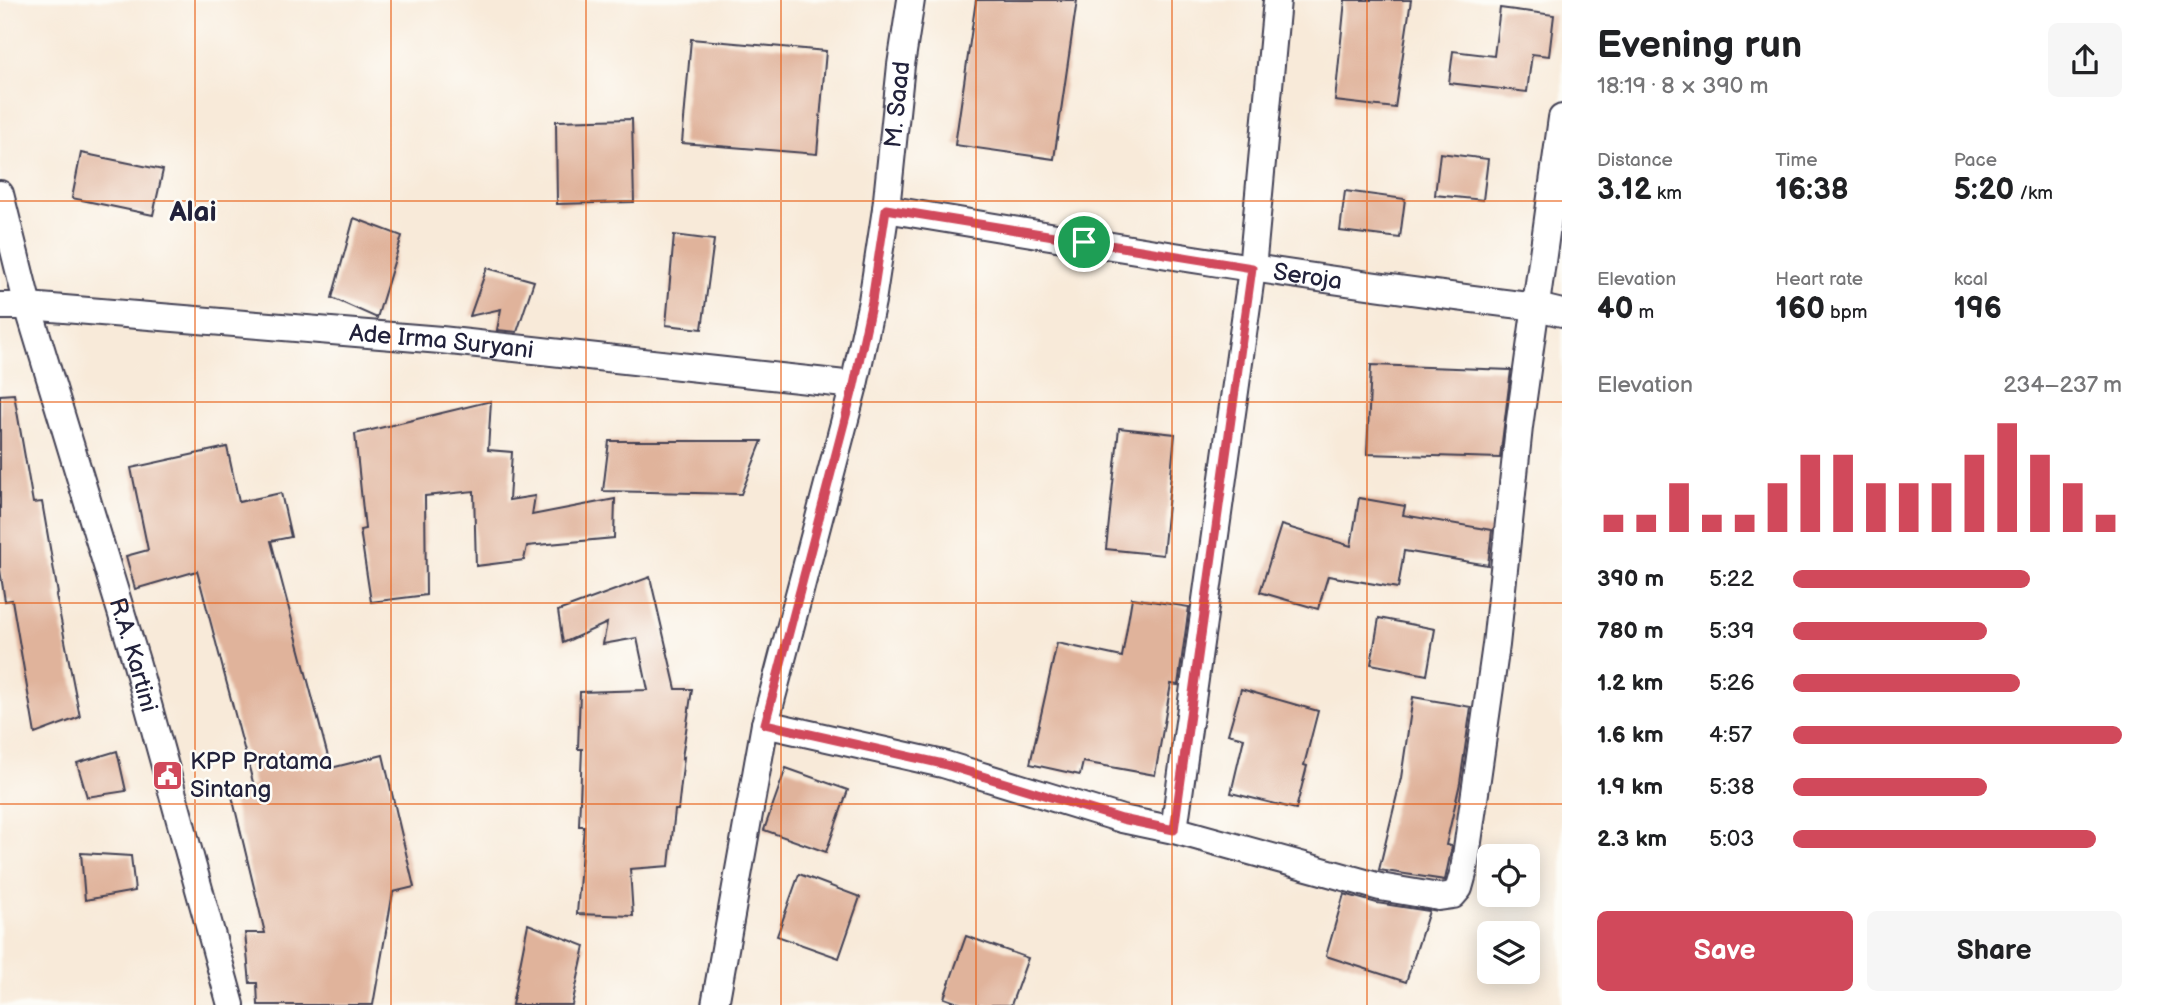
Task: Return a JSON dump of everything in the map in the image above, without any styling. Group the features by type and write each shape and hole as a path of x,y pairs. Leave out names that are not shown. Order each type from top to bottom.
{"street":[{"name":"M. Saad","path":"715,1005 765,724 854,385 872,301 911,0"},
{"path":"1174,830 1252,268 1277,0"},
{"path":"765,724 943,764 1122,819 1174,830 1380,887 1439,897 1454,895 1464,870 1494,658 1520,427 1550,310 1562,118"},
{"name":"R.A. Kartini","path":"0,194 28,306 136,661 231,1005"},
{"name":"Seroja","path":"886,209 1385,289 1550,310"},
{"name":"Ade Irma Suryani","path":"0,306 28,306 441,340 854,385"}],"building":[{"path":"976,0 1077,0 1054,159 955,145"},
{"path":"1345,0 1411,0 1395,108 1335,101"},
{"path":"1500,8 1554,15 1549,56 1532,54 1527,92 1449,83 1453,51 1494,56"},
{"path":"691,39 826,51 817,154 682,143"},
{"path":"632,119 634,202 557,204 556,121"},
{"path":"81,153 163,170 153,215 72,198"},
{"path":"1440,153 1488,159 1483,200 1435,195"},
{"path":"1345,191 1405,199 1400,238 1340,231"},
{"path":"354,218 402,236 377,318 332,298"},
{"path":"674,235 714,240 702,329 666,325"},
{"path":"487,268 534,281 517,332 497,330 501,309 470,316"},
{"path":"1371,365 1511,370 1500,458 1367,454"},
{"path":"14,394 33,503 42,502 58,594 56,595 80,717 35,734 12,600 5,601 0,570 0,395"},
{"path":"491,401 488,450 512,452 509,500 535,496 532,515 615,499 614,538 527,546 524,560 476,566 474,491 425,496 426,595 371,602 360,530 365,529 355,434"},
{"path":"1119,428 1175,434 1163,555 1106,549"},
{"path":"609,441 762,441 741,494 603,491"},
{"path":"227,447 239,502 281,493 291,537 271,541 331,768 383,755 414,887 393,892 373,1005 258,1005 257,983 250,983 245,933 265,933 231,792 254,786 197,571 135,589 126,556 148,550 131,468"},
{"path":"1359,498 1405,506 1403,515 1492,530 1488,565 1404,551 1398,588 1328,576 1318,609 1260,592 1281,525 1351,546"},
{"path":"650,577 676,689 692,689 669,866 630,869 633,916 577,914 584,826 579,826 582,749 578,749 580,692 648,690 637,638 603,644 607,623 563,643 558,611"},
{"path":"1132,598 1189,607 1178,685 1171,684 1155,775 1083,762 1080,775 1030,764 1057,643 1122,657"},
{"path":"1379,618 1435,629 1427,675 1371,664"},
{"path":"1241,689 1318,711 1296,809 1231,793 1244,738 1228,734"},
{"path":"1413,697 1471,707 1460,783 1446,845 1452,846 1445,880 1379,870 1401,778"},
{"path":"117,751 126,791 87,797 77,763"},
{"path":"786,768 848,790 826,852 764,830"},
{"path":"81,853 131,856 135,891 85,900"},
{"path":"799,874 860,897 839,958 777,936"},
{"path":"1344,894 1377,903 1429,911 1406,982 1326,956"},
{"path":"528,924 585,946 572,1005 512,1005"},
{"path":"966,936 1028,958 1011,1005 964,1005 944,998"}],"place":[{"name":"KPP Pratama Sintang","path":"167,775"}],"district":[{"name":"Alai","path":"193,211"}],"route":[{"path":"886,209 1084,242 1252,268 1174,830 1122,819 943,764 765,724 854,385 872,301 886,209"}]}
